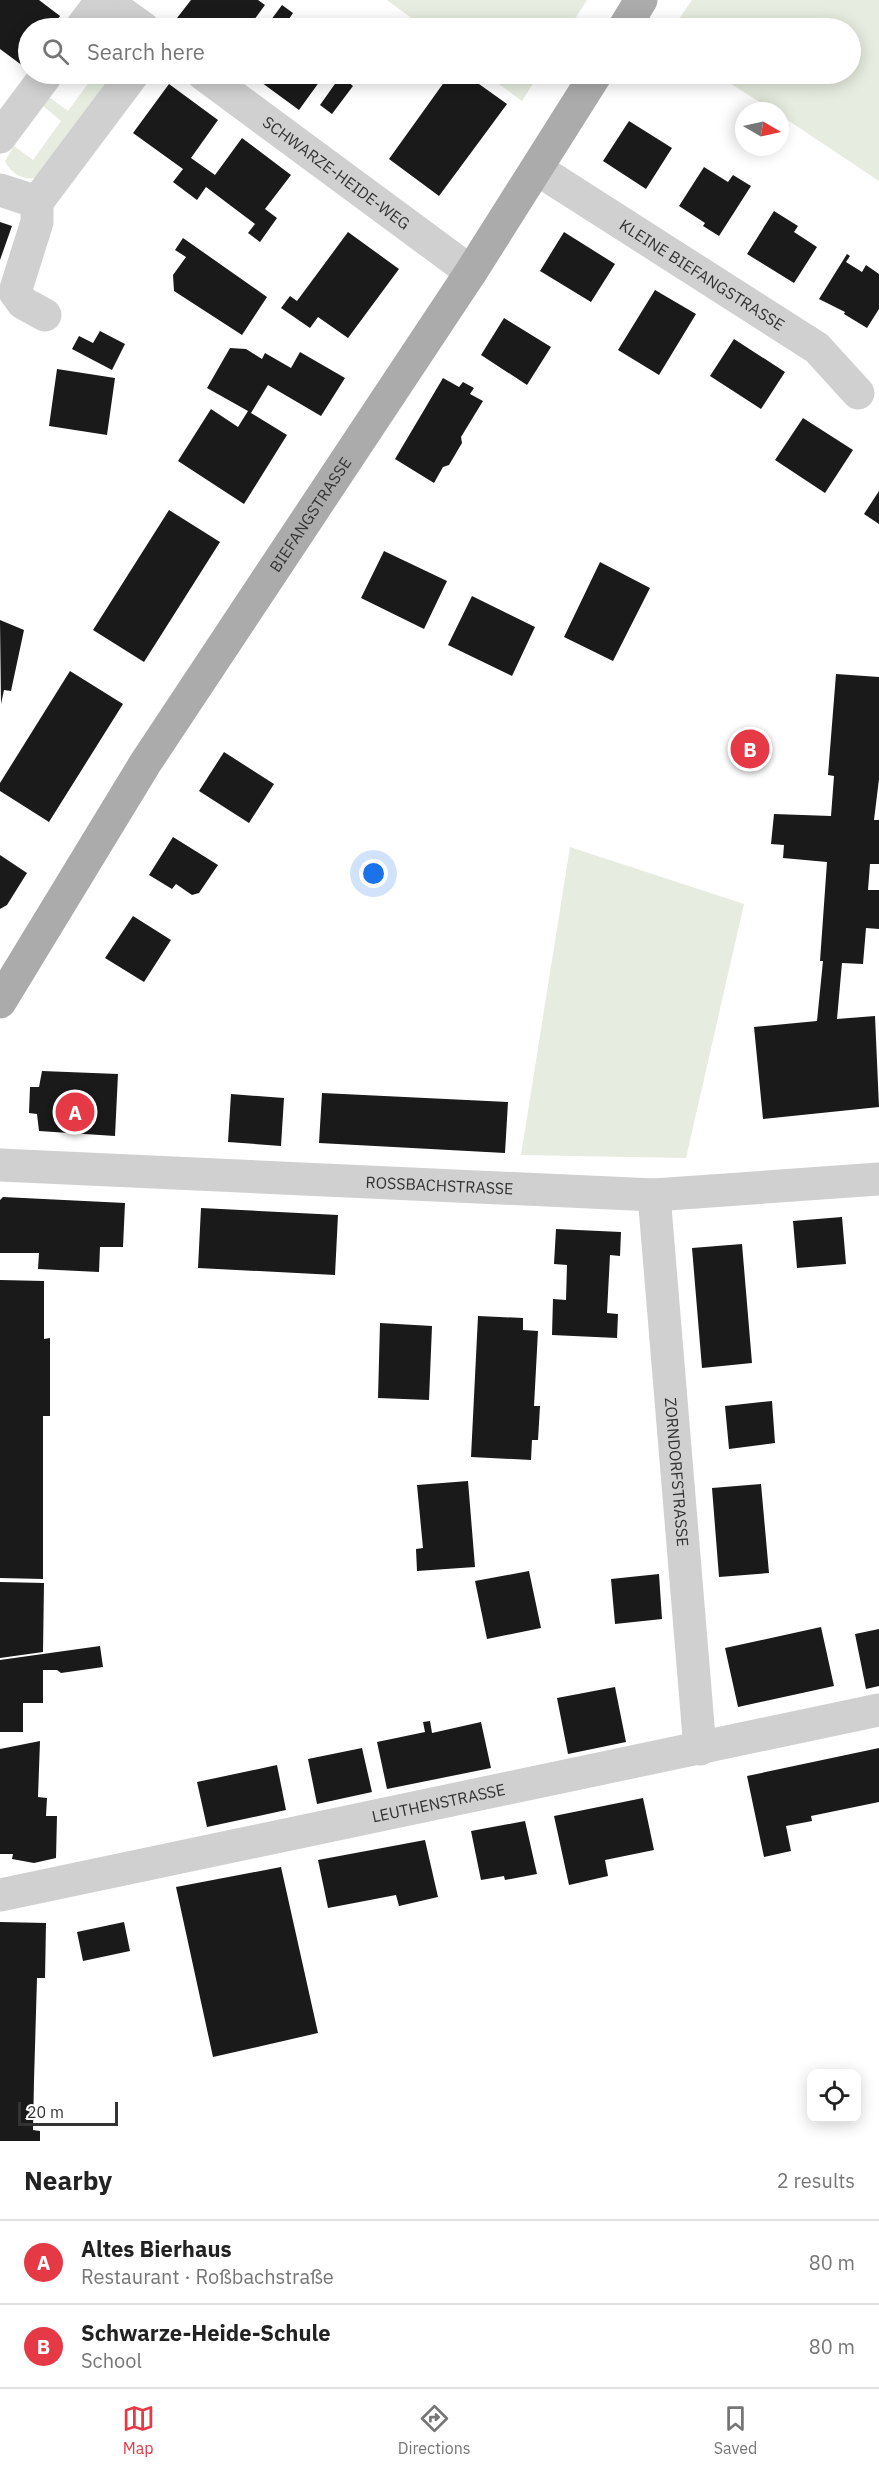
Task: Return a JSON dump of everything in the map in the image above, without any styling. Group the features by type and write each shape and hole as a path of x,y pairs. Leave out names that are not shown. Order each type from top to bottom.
{"main road":[{"path":"630,18 642,0"},
{"name":"BIEFANGSTRASSE","path":"0,1002 13,961 471,272 590,84"}],"street":[{"path":"89,18 103,0 128,18"},
{"path":"0,137 40,84"},
{"path":"45,315 23,303 15,292 37,222 37,202 126,84"},
{"name":"SCHWARZE-HEIDE-WEG","path":"217,84 471,272"},
{"name":"KLEINE BIEFANGSTRASSE","path":"537,169 817,348 858,393"},
{"path":"0,190 37,202"},
{"name":"ROSSBACHSTRASSE","path":"0,1165 654,1195 879,1179"},
{"name":"ZORNDORFSTRASSE","path":"654,1195 700,1749"},
{"name":"LEUTHENSTRASSE","path":"0,1895 879,1710"}],"shaded area":[{"path":"387,0 587,0 575,18 411,18"},
{"path":"692,0 879,0 879,181 789,121 789,102 760,102 731,84 861,84 861,18 680,18"},
{"path":"88,84 106,84 37,177 28,178 14,173 5,161 14,146 33,160 61,121 43,106 49,97 68,111"},
{"path":"499,84 533,84 522,101"},
{"path":"570,847 744,904 686,1158 521,1155"}],"building":[{"path":"0,0 39,0 60,16 58,18 18,18 18,62 0,49"},
{"path":"191,0 258,0 265,5 255,18 177,18"},
{"path":"282,5 293,13 290,18 272,18"},
{"path":"169,84 218,120 191,158 215,175 242,138 291,175 265,209 277,218 260,242 248,233 255,224 206,187 197,200 173,182 183,169 133,133"},
{"path":"264,84 318,84 299,110"},
{"path":"335,84 353,86 332,114 320,105"},
{"path":"443,84 479,84 507,104 439,196 389,159"},
{"path":"629,121 672,148 646,189 603,161"},
{"path":"704,167 728,182 733,175 751,186 719,236 703,226 705,223 679,206"},
{"path":"774,211 798,226 794,232 817,247 794,283 747,254"},
{"path":"0,222 12,226 0,260"},
{"path":"348,232 399,269 348,338 318,317 310,328 281,308 290,296 297,301"},
{"path":"564,232 615,264 591,302 540,271"},
{"path":"183,238 267,297 242,335 174,291 173,275 186,257 175,250"},
{"path":"847,254 850,256 846,262 862,272 866,265 879,274 879,309 867,328 844,314 845,312 819,299"},
{"path":"655,290 696,314 659,375 618,350"},
{"path":"504,318 551,347 527,385 481,355"},
{"path":"100,331 125,344 112,370 72,349 79,336 93,343"},
{"path":"734,339 785,372 761,409 710,376"},
{"path":"230,348 246,349 262,359 265,353 291,368 300,352 345,378 321,416 268,385 251,413 287,435 244,504 178,461 211,409 238,427 248,411 207,388"},
{"path":"57,369 115,378 107,435 49,426"},
{"path":"443,378 459,387 463,382 474,388 470,394 483,401 461,437 462,443 449,465 443,467 434,483 395,459"},
{"path":"803,418 853,450 825,493 775,460"},
{"path":"879,491 879,524 864,514"},
{"path":"169,510 220,542 144,662 93,630"},
{"path":"384,551 447,581 424,629 361,598"},
{"path":"600,562 650,588 613,661 564,637"},
{"path":"472,596 535,627 512,676 448,645"},
{"path":"0,620 24,630 11,691 4,690 1,704"},
{"path":"70,671 123,704 49,822 0,791 0,783"},
{"path":"836,674 879,677 879,779 874,820 879,820 879,864 870,864 868,890 879,890 879,929 866,928 863,964 842,963 837,1019 875,1016 879,1107 763,1119 754,1027 817,1021 823,961 820,961 827,862 783,858 784,845 771,844 774,814 831,816 834,776 828,775"},
{"path":"224,752 274,784 249,823 199,791"},
{"path":"173,837 218,865 199,893 192,895 176,884 172,889 149,875"},
{"path":"0,855 27,873 7,905 0,909"},
{"path":"133,916 171,940 144,982 105,958"},
{"path":"42,1071 118,1074 115,1136 39,1131 37,1114 29,1113 30,1087 39,1087"},
{"path":"322,1093 508,1102 505,1153 319,1143"},
{"path":"231,1094 284,1098 281,1146 228,1142"},
{"path":"3,1197 125,1203 123,1247 100,1247 99,1272 38,1269 39,1253 0,1253 0,1200"},
{"path":"201,1208 338,1215 335,1275 198,1268"},
{"path":"842,1217 846,1264 797,1268 793,1221"},
{"path":"556,1229 621,1232 620,1256 610,1255 607,1313 618,1314 617,1338 552,1335 553,1299 566,1300 567,1265 554,1264"},
{"path":"742,1244 752,1363 702,1368 692,1248"},
{"path":"0,1280 44,1281 44,1339 50,1338 50,1416 43,1416 43,1579 0,1578"},
{"path":"478,1316 523,1318 523,1330 538,1331 534,1406 540,1406 538,1440 532,1440 531,1460 471,1457"},
{"path":"380,1323 432,1326 429,1400 378,1398"},
{"path":"772,1401 775,1443 729,1449 725,1406"},
{"path":"468,1481 475,1567 417,1571 416,1549 423,1548 417,1485"},
{"path":"761,1484 769,1573 719,1577 712,1488"},
{"path":"529,1571 541,1628 487,1639 475,1581"},
{"path":"659,1574 662,1619 615,1624 611,1579"},
{"path":"0,1582 44,1583 43,1652 0,1658"},
{"path":"821,1627 834,1686 738,1707 725,1648"},
{"path":"879,1629 879,1686 866,1689 855,1634"},
{"path":"100,1646 103,1667 61,1673 57,1670 43,1670 43,1703 23,1703 23,1732 0,1732 0,1660"},
{"path":"615,1687 626,1742 568,1754 557,1698"},
{"path":"430,1721 432,1733 481,1722 491,1768 387,1789 377,1742 425,1732 423,1722"},
{"path":"40,1741 38,1797 47,1798 46,1816 57,1816 56,1858 34,1863 12,1859 13,1854 0,1854 0,1749"},
{"path":"362,1748 372,1792 317,1804 308,1759"},
{"path":"879,1748 879,1802 811,1816 812,1821 786,1826 791,1851 764,1857 747,1776"},
{"path":"277,1765 286,1810 207,1827 197,1782"},
{"path":"643,1798 654,1850 605,1860 608,1876 569,1885 554,1816"},
{"path":"525,1821 537,1874 505,1880 504,1876 481,1880 471,1831"},
{"path":"425,1840 438,1897 399,1906 396,1895 328,1908 318,1860"},
{"path":"281,1867 318,2033 213,2057 176,1887"},
{"path":"0,1922 46,1923 45,1978 37,1978 34,2081 33,2130 40,2131 40,2141 0,2141"},
{"path":"124,1922 130,1951 83,1961 77,1932"}],"place":[{"name":"Schwarze-Heide-Schule","path":"750,749"},
{"name":"Altes Bierhaus","path":"75,1112"}]}
